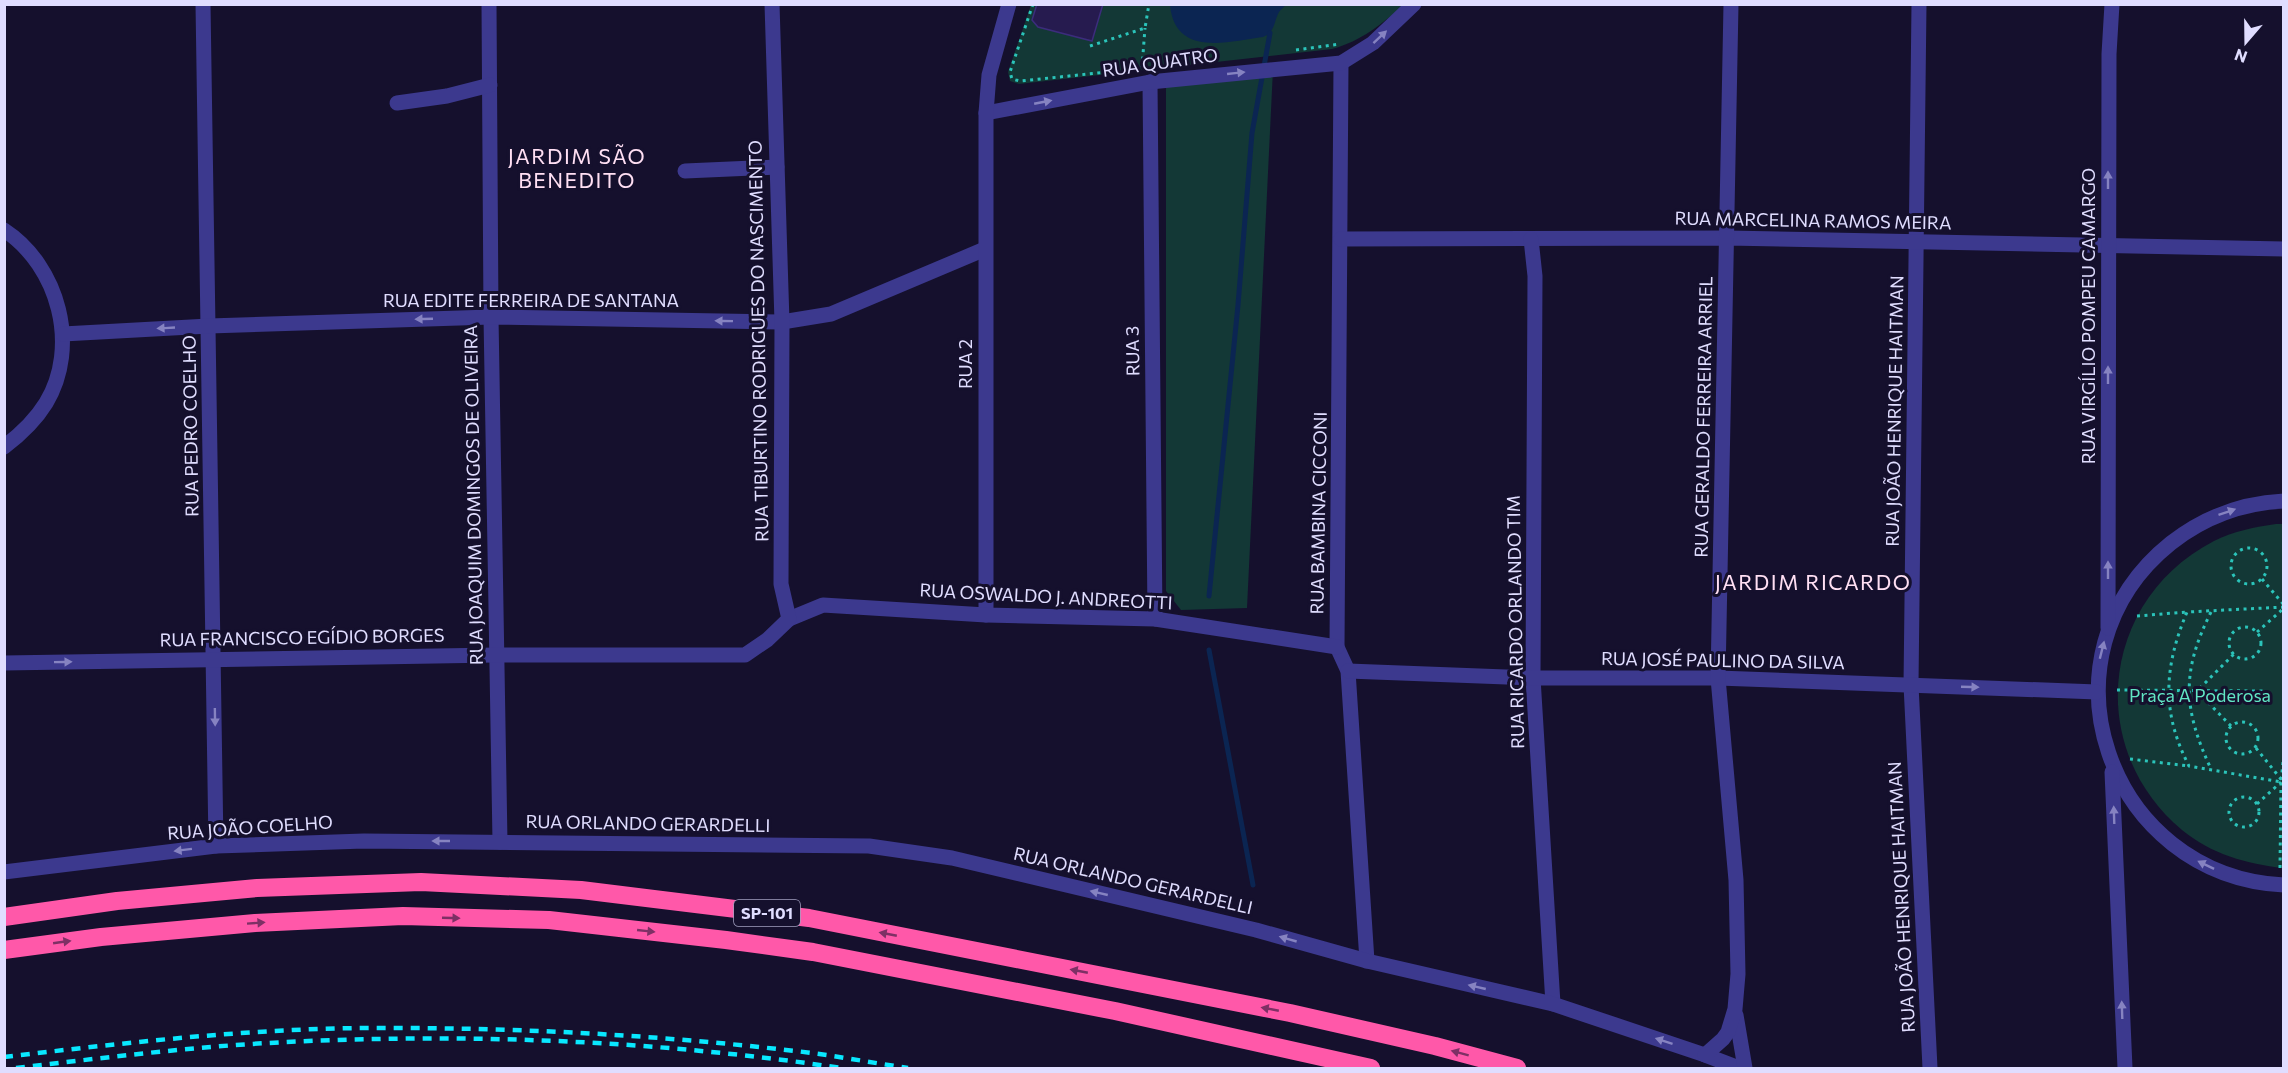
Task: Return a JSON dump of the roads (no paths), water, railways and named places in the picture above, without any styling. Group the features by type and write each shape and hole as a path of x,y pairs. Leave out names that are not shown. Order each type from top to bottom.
{"highway":[{"name":"SP-101","path":"4,917 117,901 257,888 421,882 581,890 809,918 1290,1013 1435,1046 1517,1068"},
{"name":"SP-101","path":"4,950 101,937 255,923 403,916 549,920 813,952 1115,1011 1371,1068"}],"street":[{"name":"RUA PEDRO COELHO","path":"203,4 216,846"},
{"name":"RUA JOAQUIM DOMINGOS DE OLIVEIRA","path":"489,4 491,317 500,842"},
{"name":"RUA TIBURTINO RODRIGUES DO NASCIMENTO","path":"772,4 782,322 781,584 789,619"},
{"name":"RUA 2","path":"986,615 986,113 989,75 1009,4"},
{"path":"1341,63 1373,44 1414,4"},
{"name":"RUA GERALDO FERREIRA ARRIEL","path":"1705,1055 1724,1039 1728,1032 1735,1009 1738,974 1736,880 1718,678 1731,4"},
{"name":"RUA JOÃO HENRIQUE HAITMAN","path":"1919,4 1911,685 1930,1068"},
{"name":"RUA VIRGÍLIO POMPEU CAMARGO","path":"2108,628 2109,54 2112,4"},
{"name":"RUA QUATRO","path":"986,113 1146,75 1341,63"},
{"name":"RUA BAMBINA CICCONI","path":"1341,63 1337,647 1348,671 1367,961"},
{"name":"RUA 3","path":"1146,75 1155,619"},
{"path":"396,104 447,96 490,85"},
{"path":"685,171 777,167"},
{"path":"4,230 36,259 55,294 63,334 59,369 46,402 25,431 4,447"},
{"name":"RUA MARCELINA RAMOS MEIRA","path":"1341,239 1727,238 2283,249"},
{"name":"RUA RICARDO ORLANDO TIM","path":"1531,239 1535,276 1533,678 1553,1004"},
{"name":"RUA EDITE FERREIRA DE SANTANA","path":"63,334 209,326 491,317 782,322 831,314 986,249"},
{"path":"2283,501 2267,502 2226,512 2187,530 2154,557 2127,590 2108,628 2100,660 2097,692 2101,730 2112,767 2131,801 2150,824 2188,856 2223,873 2262,884 2283,885"},
{"name":"RUA OSWALDO J. ANDREOTTI","path":"789,619 823,605 986,615 1155,619 1337,647"},
{"name":"RUA FRANCISCO EGÍDIO BORGES","path":"4,663 496,655 745,655 768,640 789,619"},
{"name":"RUA JOSÉ PAULINO DA SILVA","path":"1348,671 1533,678 1718,678 2097,692"},
{"path":"2112,767 2125,1068"},
{"name":"RUA JOÃO COELHO","path":"4,872 216,846 364,841 500,842"},
{"name":"RUA ORLANDO GERARDELLI","path":"500,842 869,846 952,858 1256,930 1367,961 1553,1004 1739,1068"},
{"name":"RUA GERALDO FERREIRA ARRIEL","path":"1735,1009 1745,1068"}],"water":[{"path":"1170,4 1286,5 1279,12 1267,35 1219,43 1192,39 1182,33 1174,22"}],"waterway":[{"path":"1209,596 1238,305 1252,133 1270,33"},
{"path":"1209,650 1253,885"}],"railway":[{"path":"4,1057 245,1033 342,1028 440,1028 589,1033 688,1040 801,1052 908,1068"},
{"path":"16,1068 222,1046 325,1040 399,1039 621,1044 695,1050 841,1068"}],"district":[{"name":"JARDIM SÃO BENEDITO","path":"577,169"},
{"name":"JARDIM RICARDO","path":"1813,583"}],"park label":[{"name":"Praça A Poderosa","path":"2200,696"}]}
